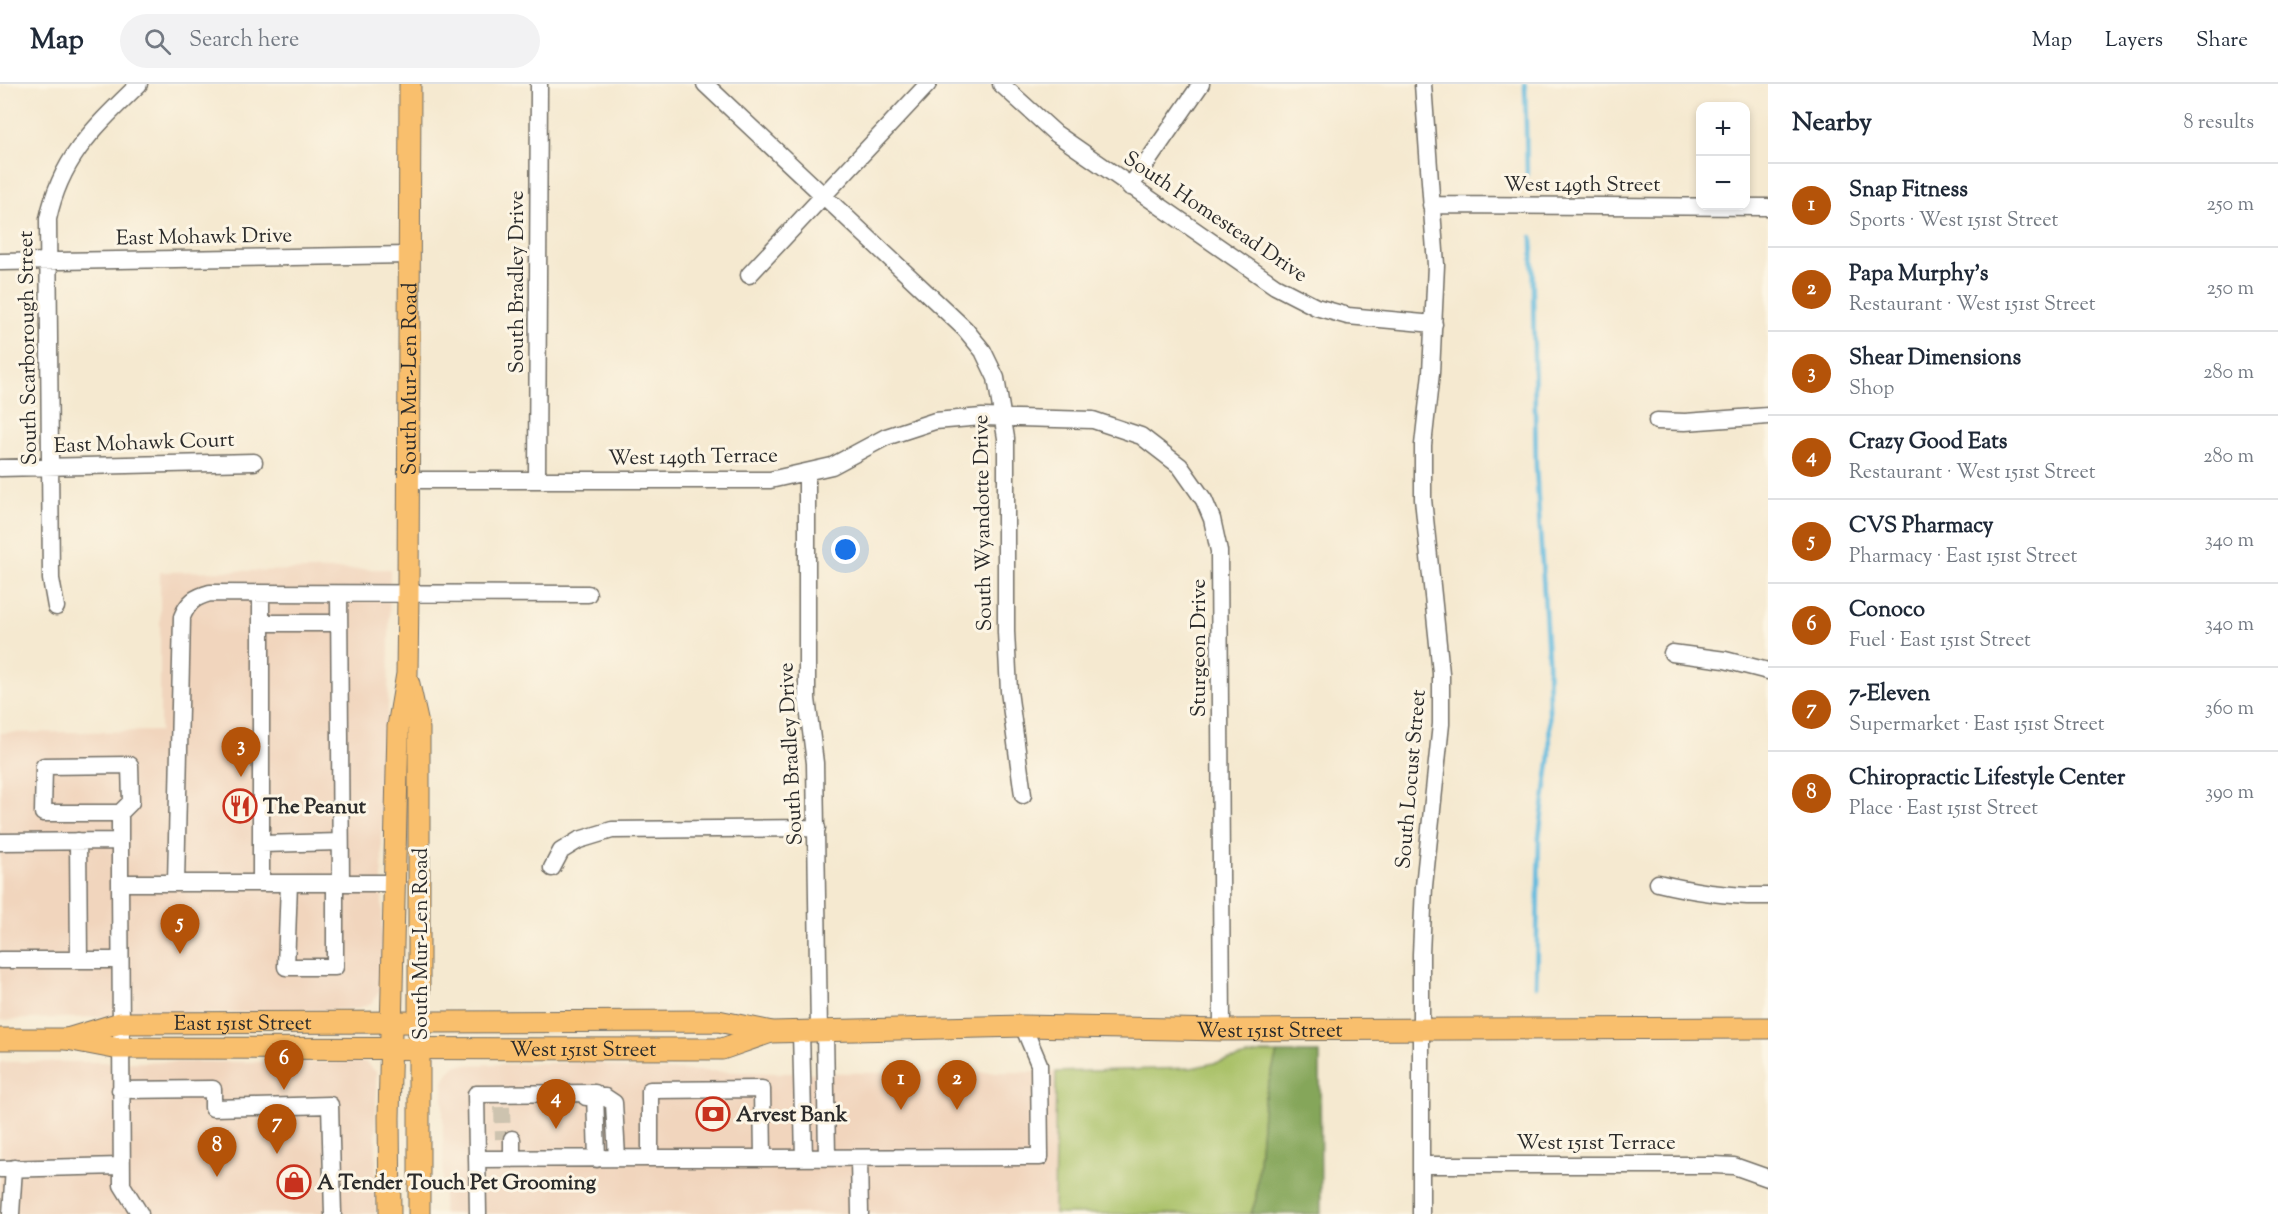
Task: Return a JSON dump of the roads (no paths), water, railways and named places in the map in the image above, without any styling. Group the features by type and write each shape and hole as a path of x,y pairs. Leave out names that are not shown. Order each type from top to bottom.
{"main road":[{"name":"South Mur-Len Road","path":"390,1214 398,726 407,674 410,84"},
{"name":"South Mur-Len Road","path":"407,674 419,729 419,1214"},
{"name":"West 151st Street","path":"420,1022 718,1021 772,1032 1023,1026 1222,1030 1768,1028"},
{"name":"East 151st Street","path":"67,1039 120,1023 420,1022"},
{"name":"West 151st Street","path":"391,1048 722,1049 772,1032"},
{"name":"East 151st Street","path":"0,1039 67,1039 120,1048 391,1048"}],"street":[{"name":"South Scarborough Street","path":"56,607 51,579 48,219 60,178 86,137 139,84"},
{"name":"South Bradley Drive","path":"537,480 539,84"},
{"name":"South Wyandotte Drive","path":"705,84 971,336 983,351 996,378 1006,438 1009,691 1023,795"},
{"path":"749,275 928,84"},
{"name":"South Homestead Drive","path":"1001,84 1055,133 1275,286 1316,307 1348,316 1434,324"},
{"path":"1130,187 1201,84"},
{"name":"South Locust Street","path":"1421,1214 1420,1029 1424,886 1441,724 1437,618 1423,499 1423,445 1434,324 1436,265 1424,84"},
{"name":"West 149th Street","path":"1431,205 1768,207"},
{"name":"East Mohawk Drive","path":"0,262 409,255"},
{"path":"1657,421 1685,422 1768,417"},
{"name":"West 149th Terrace","path":"409,480 770,480 832,466 908,428 961,418 1003,418"},
{"name":"Sturgeon Drive","path":"1003,418 1093,420 1121,427 1141,436 1180,466 1198,491 1212,519 1219,551 1220,575 1222,1030"},
{"name":"East Mohawk Court","path":"0,468 254,462"},
{"name":"South Bradley Drive","path":"807,473 807,699 814,763 817,828 815,1032"},
{"path":"176,883 182,617 187,604 197,597 210,593 588,594"},
{"path":"261,594 261,883"},
{"path":"289,883 286,967 335,967 340,842 339,594"},
{"path":"261,623 339,623"},
{"path":"1672,653 1725,660 1768,671"},
{"path":"120,813 43,813 44,766 130,765 131,802 120,813 121,1166 122,1185 140,1214"},
{"path":"552,868 561,851 579,840 612,830 817,828"},
{"path":"78,841 79,960"},
{"path":"0,842 120,841"},
{"path":"261,843 340,842"},
{"path":"120,883 396,883"},
{"path":"1658,883 1692,891 1730,896 1768,896"},
{"path":"0,960 120,960"},
{"path":"477,1159 1040,1157 1039,1064 1023,1026"},
{"path":"815,1032 827,1158"},
{"path":"804,1158 815,1032"},
{"path":"120,1090 213,1089 213,1108 330,1105 333,1214"},
{"path":"650,1158 650,1090 762,1089 763,1158"},
{"path":"478,1214 476,1094 512,1099 605,1097 614,1103 617,1158"},
{"path":"595,1097 597,1159"},
{"path":"508,1139 508,1159"},
{"path":"859,1158 860,1214"},
{"name":"West 151st Terrace","path":"1421,1165 1714,1165 1734,1166 1768,1178"},
{"path":"24,1214 12,1206 7,1168 121,1166"}],"waterway":[{"path":"1525,84 1527,174"},
{"path":"1532,237 1536,467 1548,657 1550,755 1539,837 1536,986"}],"tunnel":[{"path":"502,1107 503,1139"}],"place":[{"name":"Shear Dimensions","path":"241,777"},
{"name":"The Peanut","path":"240,806"},
{"name":"CVS Pharmacy","path":"180,954"},
{"name":"Conoco","path":"284,1090"},
{"name":"Snap Fitness","path":"901,1110"},
{"name":"Papa Murphy's","path":"957,1110"},
{"name":"Arvest Bank","path":"713,1114"},
{"name":"Crazy Good Eats","path":"556,1129"},
{"name":"7-Eleven","path":"277,1154"},
{"name":"Chiropractic Lifestyle Center","path":"217,1177"},
{"name":"A Tender Touch Pet Grooming","path":"294,1182"}]}
